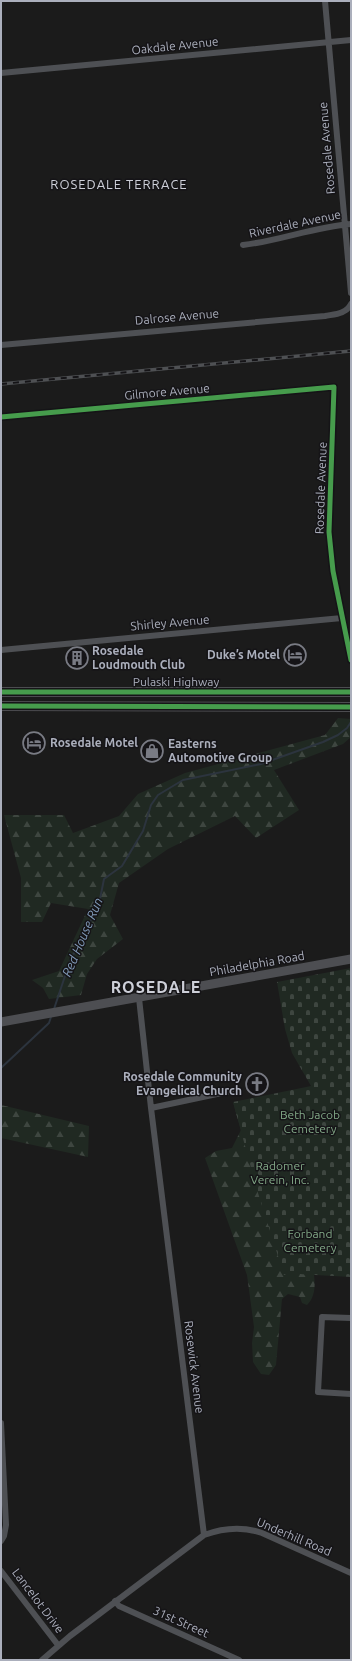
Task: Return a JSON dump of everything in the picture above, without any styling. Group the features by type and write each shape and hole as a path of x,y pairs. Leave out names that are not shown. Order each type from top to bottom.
{"highway":[{"name":"Pulaski Highway","path":"1,692 351,692"},
{"name":"Pulaski Highway","path":"1,706 351,707"}],"main road":[{"name":"Philadelphia Road","path":"1,1022 351,959"}],"street":[{"name":"Rosedale Avenue","path":"325,1 351,293"},
{"name":"Oakdale Avenue","path":"1,73 351,40"},
{"name":"Riverdale Avenue","path":"242,246 344,224 351,224"},
{"name":"Dalrose Avenue","path":"1,345 325,316 344,312 351,304"},
{"name":"Rosedale Avenue","path":"334,387 329,532 333,571 351,660"},
{"name":"Gilmore Avenue","path":"1,418 334,387"},
{"name":"Shirley Avenue","path":"1,650 342,618"},
{"name":"Rosewick Avenue","path":"139,998 151,1108 204,1535"},
{"path":"151,1108 231,1091"},
{"path":"351,1318 322,1317 318,1392 351,1394"},
{"path":"1,1423 6,1525 4,1536 1,1541"},
{"name":"Underhill Road","path":"204,1535 228,1528 254,1530 351,1573"},
{"path":"42,1660 58,1645 204,1535"},
{"name":"Lancelot Drive","path":"1,1571 58,1645"},
{"name":"31st Street","path":"115,1602 119,1606 239,1660"}],"green space":[{"path":"338,718 351,719 351,737 343,744 274,770 299,810 256,838 235,816 168,849 119,883 110,915 123,939 97,959 87,974 81,995 49,999 43,988 32,980 59,971 88,909 51,903 42,922 21,922 21,878 4,815 64,815 73,833 119,816 138,794 185,773 325,735"},
{"path":"351,968 351,1277 298,1274 284,1275 258,1193 233,1102 311,1086 292,1053 285,1029 277,982"},
{"path":"233,1102 311,1259 315,1283 313,1295 307,1305 302,1303 300,1297 288,1294 282,1299 276,1365 269,1375 261,1374 253,1362 252,1343 254,1327 247,1275 205,1158 216,1151 232,1148 241,1130"},
{"path":"1,1105 89,1126 88,1157 1,1138"}],"waterway":[{"name":"Red House Run","path":"54,1009 70,961 99,904 104,879 122,866 143,831 151,805 158,795 183,780 261,764 323,742 338,735 347,728 351,722"},
{"name":"Red House Run","path":"1,1068 49,1023 51,1017"}],"railway":[{"path":"1,384 351,351"}],"cycle path":[{"path":"1,417 334,387 329,532 333,571 351,660"},
{"path":"1,692 351,692"},
{"path":"1,706 351,707"}],"place":[{"name":"Duke’s Motel","path":"295,655"},
{"name":"Rosedale Loudmouth Club","path":"77,658"},
{"name":"Rosedale Motel","path":"34,743"},
{"name":"Easterns Automotive Group","path":"152,751"},
{"name":"Rosedale Community Evangelical Church","path":"257,1084"}],"district":[{"name":"ROSEDALE TERRACE","path":"119,184"},
{"name":"ROSEDALE","path":"156,987"}],"park label":[{"name":"Beth Jacob Cemetery","path":"310,1122"},
{"name":"Radomer Verein, Inc.","path":"280,1173"},
{"name":"Forband Cemetery","path":"310,1241"}]}
